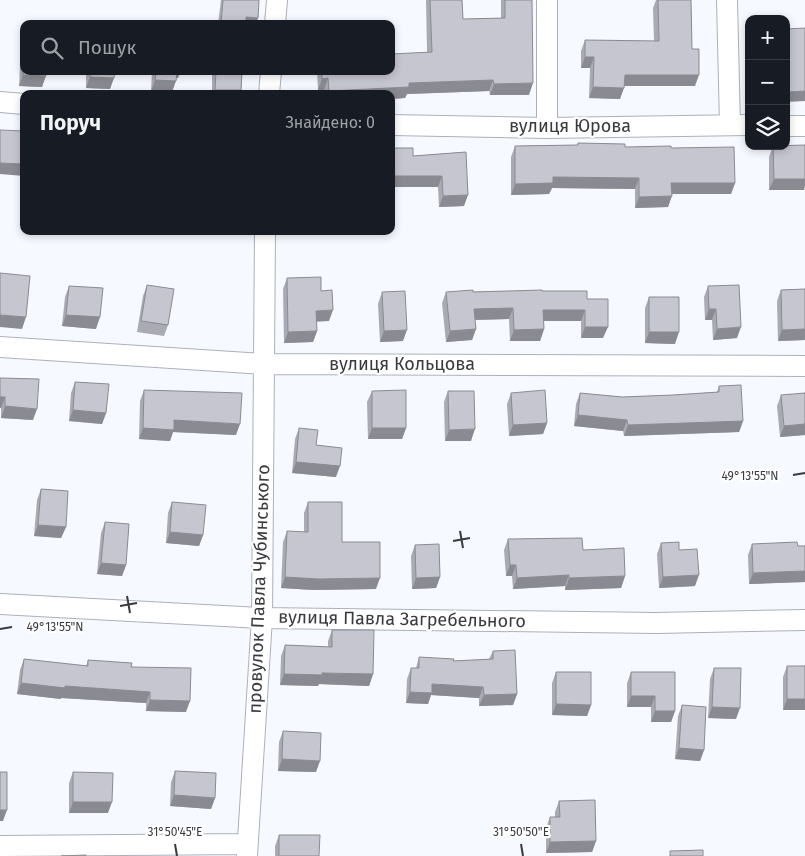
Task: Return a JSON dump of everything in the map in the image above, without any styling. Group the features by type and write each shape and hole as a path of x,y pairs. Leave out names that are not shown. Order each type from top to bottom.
{"street":[{"path":"275,20 277,0"},
{"path":"547,0 547,128"},
{"path":"727,0 739,125"},
{"path":"269,90 271,75"},
{"path":"0,102 20,104"},
{"name":"вулиця Юрова","path":"395,124 547,128 739,125"},
{"path":"790,126 805,126"},
{"name":"провулок Павла Чубинського","path":"247,850 262,618 265,235"},
{"name":"вулиця Кольцова","path":"0,347 263,364 805,366"},
{"name":"вулиця Павла Загребельного","path":"0,604 262,618 656,622 805,620"},
{"path":"0,846 247,850"}],"building":[{"path":"223,0 259,0 258,18 246,17 246,20 221,20"},
{"path":"430,0 462,0 463,19 505,18 505,0 532,0 533,83 494,84 493,80 409,83 409,87 329,90 328,78 322,79 322,75 395,75 395,54 432,52"},
{"path":"658,0 691,0 692,49 699,49 699,75 625,75 624,88 593,87 594,57 585,57 585,40 659,41"},
{"path":"805,28 805,91 790,92 790,29"},
{"path":"90,75 114,75 114,78 90,77"},
{"path":"156,75 177,75 176,81 155,80"},
{"path":"216,75 242,75 241,90 215,90"},
{"path":"0,130 20,131 20,164 0,163"},
{"path":"578,143 625,144 625,147 734,147 735,183 671,183 672,196 639,197 639,178 553,177 553,183 515,184 515,146 578,145"},
{"path":"790,145 805,145 805,179 774,179 773,150 790,150"},
{"path":"395,148 413,148 413,156 466,152 468,195 443,196 442,176 395,176"},
{"path":"0,273 30,276 26,317 0,315"},
{"path":"321,277 321,291 332,290 333,310 316,311 317,331 288,332 287,278"},
{"path":"147,285 174,289 168,325 141,321"},
{"path":"739,285 741,327 717,329 716,309 709,309 708,286"},
{"path":"69,286 103,288 100,317 66,315"},
{"path":"805,289 805,329 782,330 781,290"},
{"path":"473,290 473,292 587,291 587,299 608,299 608,327 585,327 585,310 543,310 544,329 514,330 513,308 474,309 476,329 450,331 446,292"},
{"path":"405,291 407,330 384,331 382,292"},
{"path":"649,297 679,297 679,332 649,332"},
{"path":"0,378 39,379 37,409 5,406 5,397 0,397"},
{"path":"75,382 109,384 106,413 73,410"},
{"path":"741,385 743,421 628,425 627,420 578,415 580,393 622,397 673,395 719,392 719,386"},
{"path":"144,390 242,393 240,424 174,420 174,430 143,428"},
{"path":"406,390 406,428 372,428 372,391"},
{"path":"545,390 547,423 513,425 511,393"},
{"path":"448,391 474,391 475,429 449,430"},
{"path":"805,393 805,424 784,426 781,395"},
{"path":"299,428 318,430 316,445 342,448 340,466 296,462"},
{"path":"41,489 68,491 66,527 38,525"},
{"path":"172,502 206,505 203,535 170,532"},
{"path":"308,502 342,502 342,542 380,542 380,578 318,579 285,577 287,531 308,532"},
{"path":"105,522 129,524 126,565 101,563"},
{"path":"582,538 583,550 624,548 625,576 569,578 569,575 517,578 516,565 510,565 508,539"},
{"path":"679,542 679,550 697,549 699,575 663,577 661,543"},
{"path":"797,542 798,546 805,546 805,571 753,573 752,544"},
{"path":"439,544 440,577 416,578 415,545"},
{"path":"332,630 374,630 373,674 284,674 285,645 332,647"},
{"path":"515,650 517,694 484,695 483,687 432,684 432,693 410,692 411,668 419,668 419,657 454,659 453,661 493,659 493,651"},
{"path":"24,659 88,666 88,660 132,663 131,667 191,668 190,701 150,700 150,692 65,686 65,688 21,683"},
{"path":"787,666 805,666 805,699 787,699"},
{"path":"714,668 741,668 740,708 712,707"},
{"path":"556,672 591,672 591,705 556,704"},
{"path":"631,672 675,672 675,711 655,711 655,696 631,696"},
{"path":"682,705 706,707 704,750 679,748"},
{"path":"283,731 321,733 320,761 282,759"},
{"path":"175,771 216,773 215,798 174,795"},
{"path":"0,772 7,772 7,810 0,810"},
{"path":"73,772 113,773 112,802 73,802"},
{"path":"595,800 596,841 550,842 550,817 560,817 559,801"},
{"path":"279,835 320,835 319,856 279,856"},
{"path":"703,850 703,856 670,856 670,851"}]}
